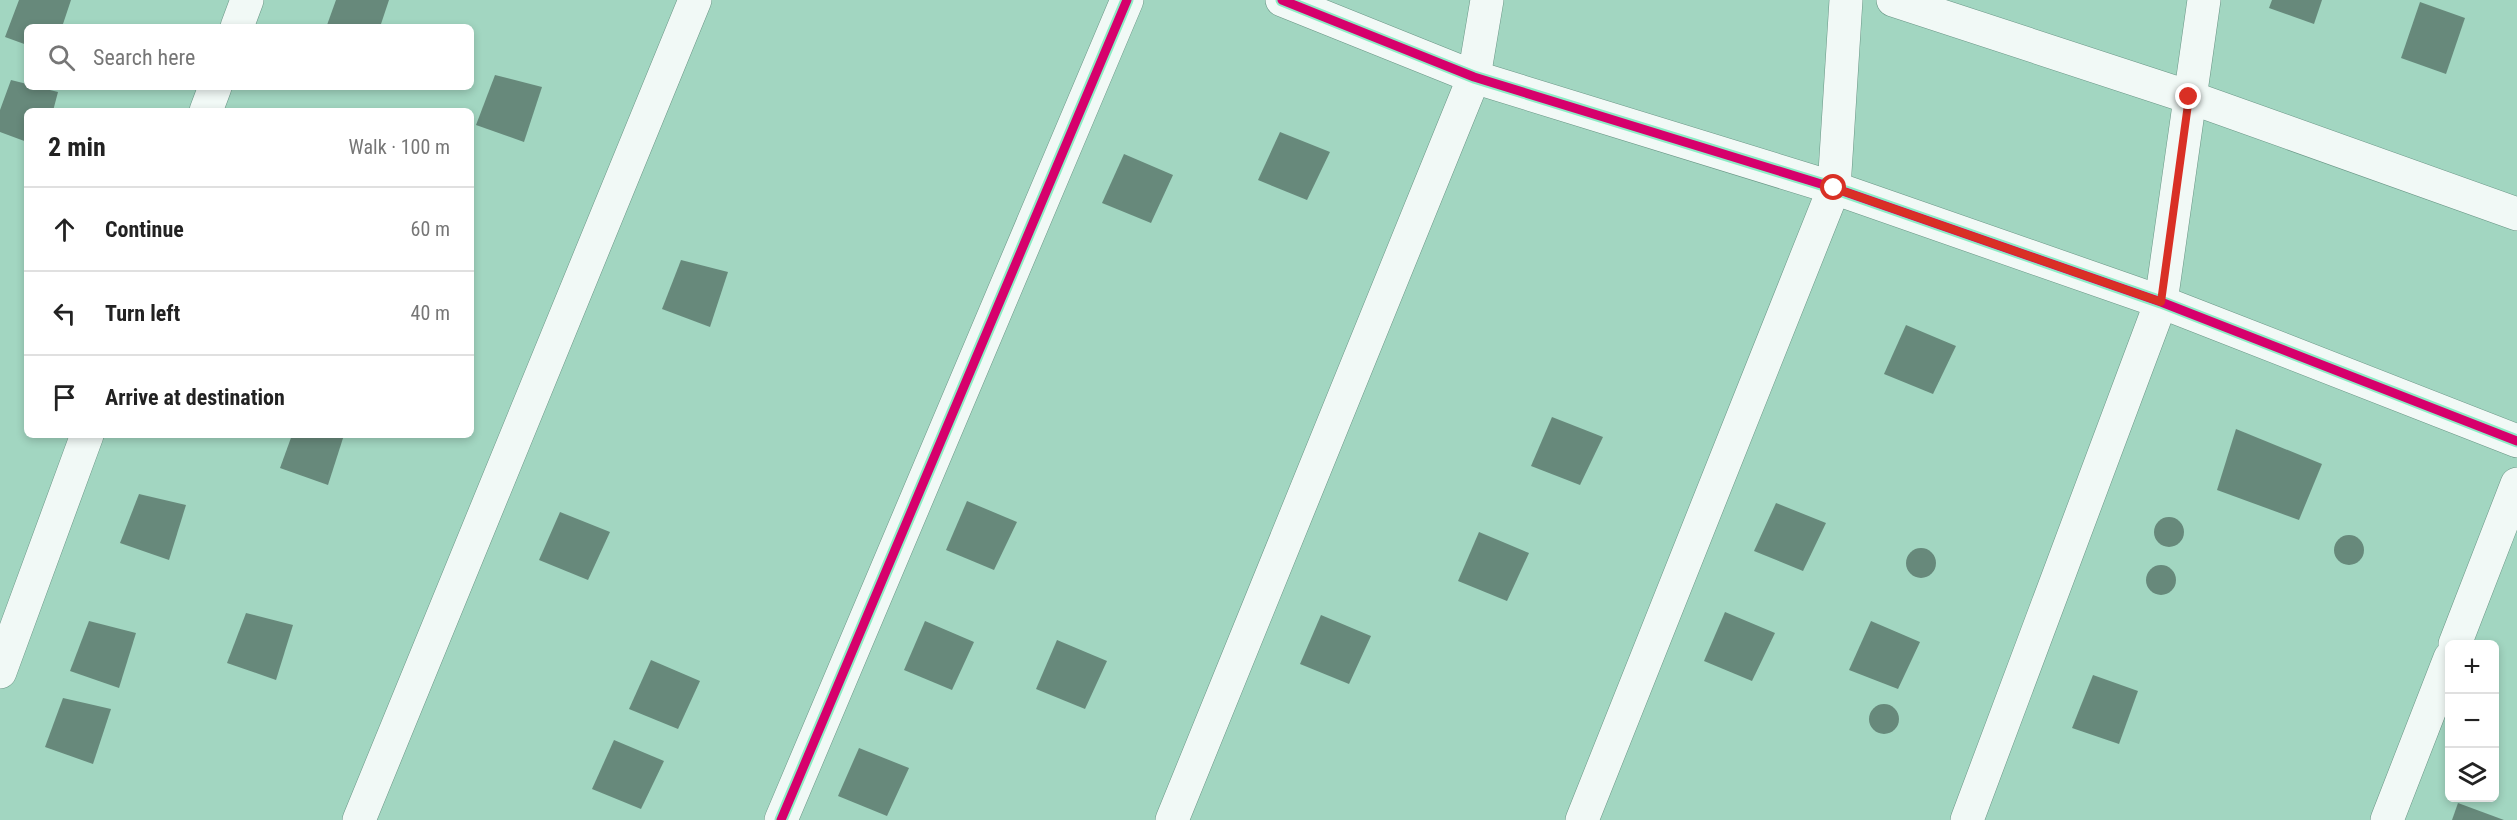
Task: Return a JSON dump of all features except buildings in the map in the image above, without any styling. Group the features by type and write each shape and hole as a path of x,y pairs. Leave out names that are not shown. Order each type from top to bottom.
{"street":[{"path":"238,24 247,0"},
{"path":"359,820 695,0"},
{"path":"781,820 1127,0"},
{"path":"1282,0 1474,77 1834,188 2161,302 2517,441"},
{"path":"1172,820 1474,77 1487,0"},
{"path":"1582,820 1834,188 1846,0"},
{"path":"1893,0 2189,97 2517,214"},
{"path":"1967,820 2161,302 2204,0"},
{"path":"208,108 214,90"},
{"path":"0,672 86,438"},
{"path":"2457,640 2517,484"},
{"path":"2387,820 2445,671"}],"cycle path":[{"path":"781,820 1127,0"},
{"path":"1282,0 1474,77 1834,188 2161,302 2517,441"}],"route":[{"path":"1834,188 2161,302 2189,97"}]}
